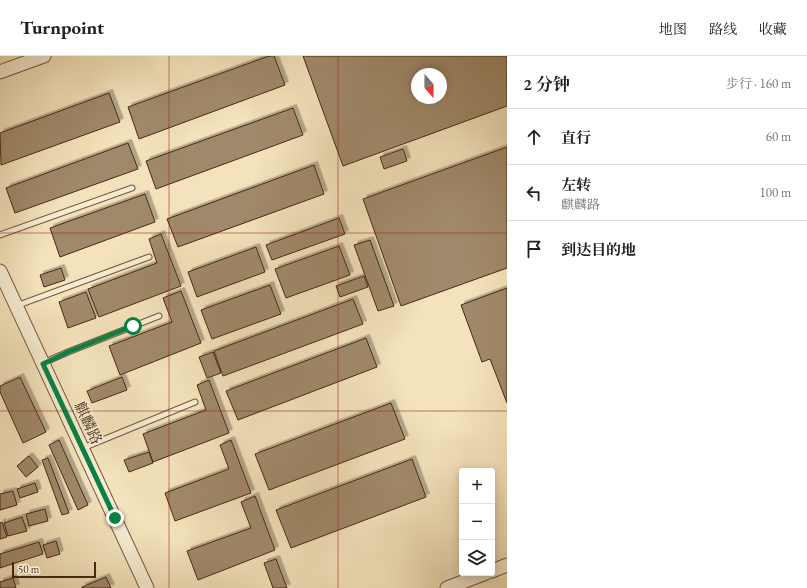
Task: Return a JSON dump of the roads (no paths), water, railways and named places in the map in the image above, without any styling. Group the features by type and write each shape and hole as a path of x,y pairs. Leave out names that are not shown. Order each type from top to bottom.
{"street":[{"path":"0,72 44,56"},
{"name":"麒麟路","path":"0,271 147,588"},
{"path":"495,570 507,565"},
{"path":"447,588 478,576"}],"lane":[{"path":"0,235 132,188"},
{"path":"16,306 149,257"},
{"path":"43,364 68,352 159,316"},
{"path":"82,448 195,402"}]}
